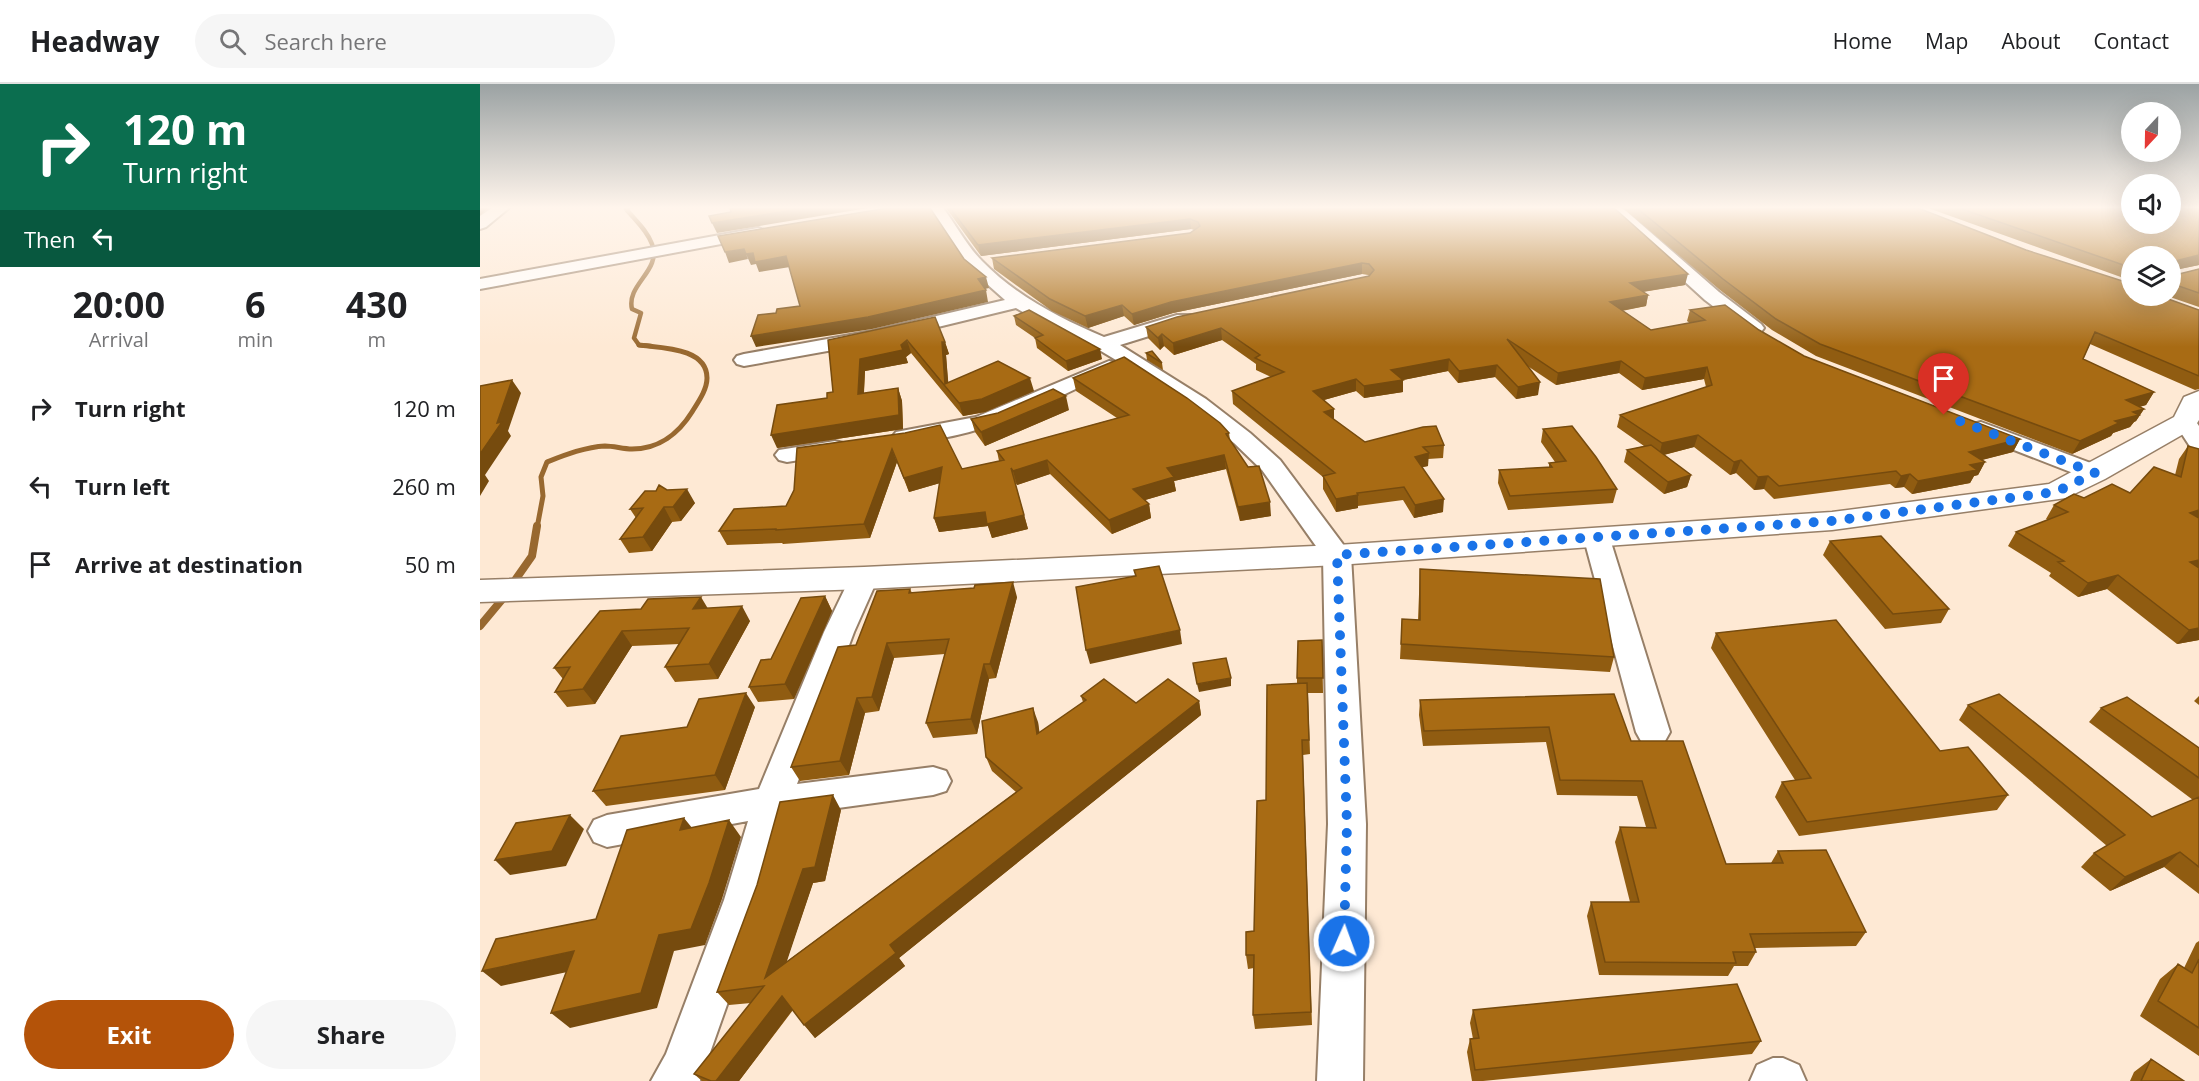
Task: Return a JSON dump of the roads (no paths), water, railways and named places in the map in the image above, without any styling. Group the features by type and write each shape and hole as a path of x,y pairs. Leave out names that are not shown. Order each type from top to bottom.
{"main road":[{"path":"480,591 544,587 864,578 1337,555 1597,539 1832,521 2056,492 2194,422"}],"street":[{"path":"480,284 634,255"},
{"path":"968,255 975,264 1019,302 1059,325 1103,344 1198,404 1263,459 1337,555 1347,824 1340,1081"},
{"path":"1667,255 1713,296 1773,341"},
{"path":"975,264 997,261"},
{"path":"744,360 872,338 1019,302"},
{"path":"1103,344 1200,315"},
{"path":"887,440 993,419 1039,400 1076,379 1127,359"},
{"path":"1966,423 2095,473"},
{"path":"787,455 854,445"},
{"path":"1597,539 1653,732"},
{"path":"674,1081 683,1068 744,900 772,802 839,632 864,578"},
{"path":"607,831 772,802 933,781"},
{"path":"1773,1081 1783,1081"}],"waterway":[{"path":"639,345 634,338 641,313 632,309 632,300 654,255"},
{"path":"537,528 543,496 541,477 547,462 590,448 605,446 632,449 659,443 681,427 699,400 706,387 707,378 705,368 699,360 681,351 639,345"},
{"path":"639,345 651,346"},
{"path":"511,586 532,556 537,526"},
{"path":"480,626 505,596"}]}
